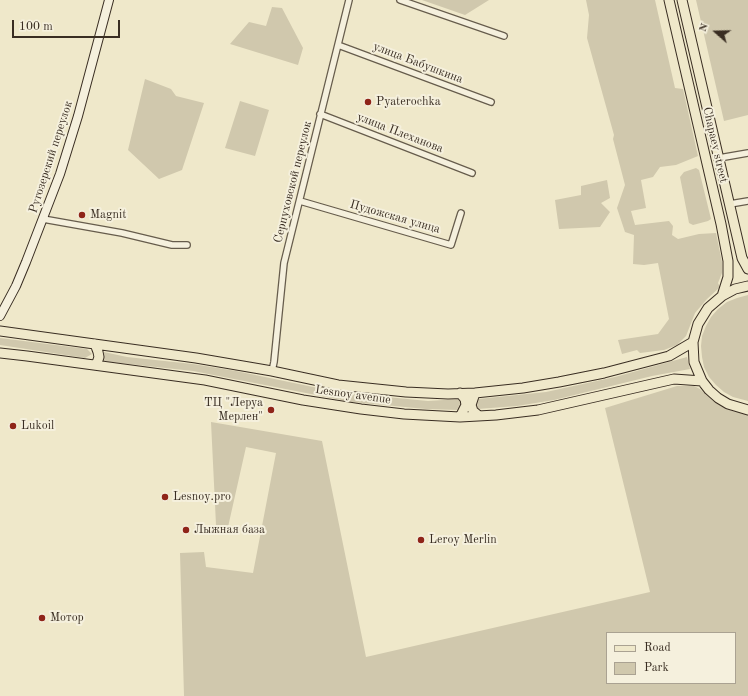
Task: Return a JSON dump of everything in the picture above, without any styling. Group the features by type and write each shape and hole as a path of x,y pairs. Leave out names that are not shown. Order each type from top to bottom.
{"main road":[{"name":"Ругозерский переулок","path":"0,316 16,286 60,174 78,116 109,0"},
{"name":"Chapaev street","path":"670,0 728,261 728,277 722,296"},
{"name":"Chapaev street","path":"682,0 742,258 748,269"},
{"path":"748,286 735,289 722,296 708,308 698,324 693,342 694,362 702,381 709,390 728,404 748,410"},
{"name":"Lesnoy avenue","path":"0,331 196,358 365,389 406,392 460,393 560,382 604,373 668,356 693,342"},
{"path":"93,365 97,363 99,357 95,344"},
{"name":"Lesnoy avenue","path":"0,353 205,380 303,400 361,409 404,414 460,417 538,410 674,379 702,381"},
{"path":"476,392 471,405 473,411 479,416"},
{"path":"460,393 465,399 466,405 460,417"}],"street":[{"name":"Серпуховской переулок","path":"272,371 284,263 349,0"},
{"path":"400,0 504,36"},
{"name":"улица Бабушкина","path":"338,45 491,102"},
{"name":"улица Плеханова","path":"320,114 472,173"},
{"path":"719,158 748,152 748,148"},
{"name":"Пудожская улица","path":"300,200 451,245 461,213"},
{"path":"730,204 748,201"},
{"path":"43,219 122,233 172,245 187,245"}],"green space":[{"path":"422,0 489,0 465,15"},
{"path":"586,0 655,0 675,88 683,89 698,156 676,165 660,167 653,177 641,180 646,208 631,211 635,225 669,221 673,226 672,235 678,239 699,234 716,233 722,262 722,273 718,283 720,287 695,313 686,336 677,345 664,350 640,353 637,350 622,354 618,340 658,334 669,319 658,263 644,265 633,264 634,235 625,232 617,208 625,185 613,139 614,135 587,38 589,15"},
{"path":"696,0 748,0 748,115 724,121"},
{"path":"272,7 282,8 303,48 298,65 230,44 249,22 266,26"},
{"path":"145,79 171,89 176,96 204,103 182,170 159,179 128,150"},
{"path":"240,101 269,110 255,156 225,148"},
{"path":"696,168 699,170 711,219 693,225 689,223 680,177 684,172"},
{"path":"607,180 610,198 601,203 610,212 600,227 559,229 555,200 581,195 581,186"},
{"path":"748,295 748,401 733,397 724,392 709,377 704,367 701,346 702,336 706,326 718,309 727,302"},
{"path":"0,338 87,349 92,354 85,358 0,345"},
{"path":"104,352 127,357 193,364 236,371 323,389 356,394 428,401 459,399 462,401 461,408 458,410 426,409 352,402 193,371 101,361 104,357"},
{"path":"687,357 690,369 652,376 554,400 517,406 478,409 474,404 478,399 546,392 615,377"},
{"path":"677,386 694,386 700,389 713,401 732,411 748,414 748,696 184,696 180,553 204,552 206,567 253,573 276,453 246,447 228,527 216,525 211,422 322,441 366,657 650,592 605,408"}],"place":[{"name":"Pyaterochka","path":"368,102"},
{"name":"Magnit","path":"82,215"},
{"name":"ТЦ \"Леруа Мерлен\"","path":"271,410"},
{"name":"Lukoil","path":"13,426"},
{"name":"Lesnoy.pro","path":"165,497"},
{"name":"Лыжная база","path":"186,530"},
{"name":"Leroy Merlin","path":"421,540"},
{"name":"Мотор","path":"42,618"}]}
